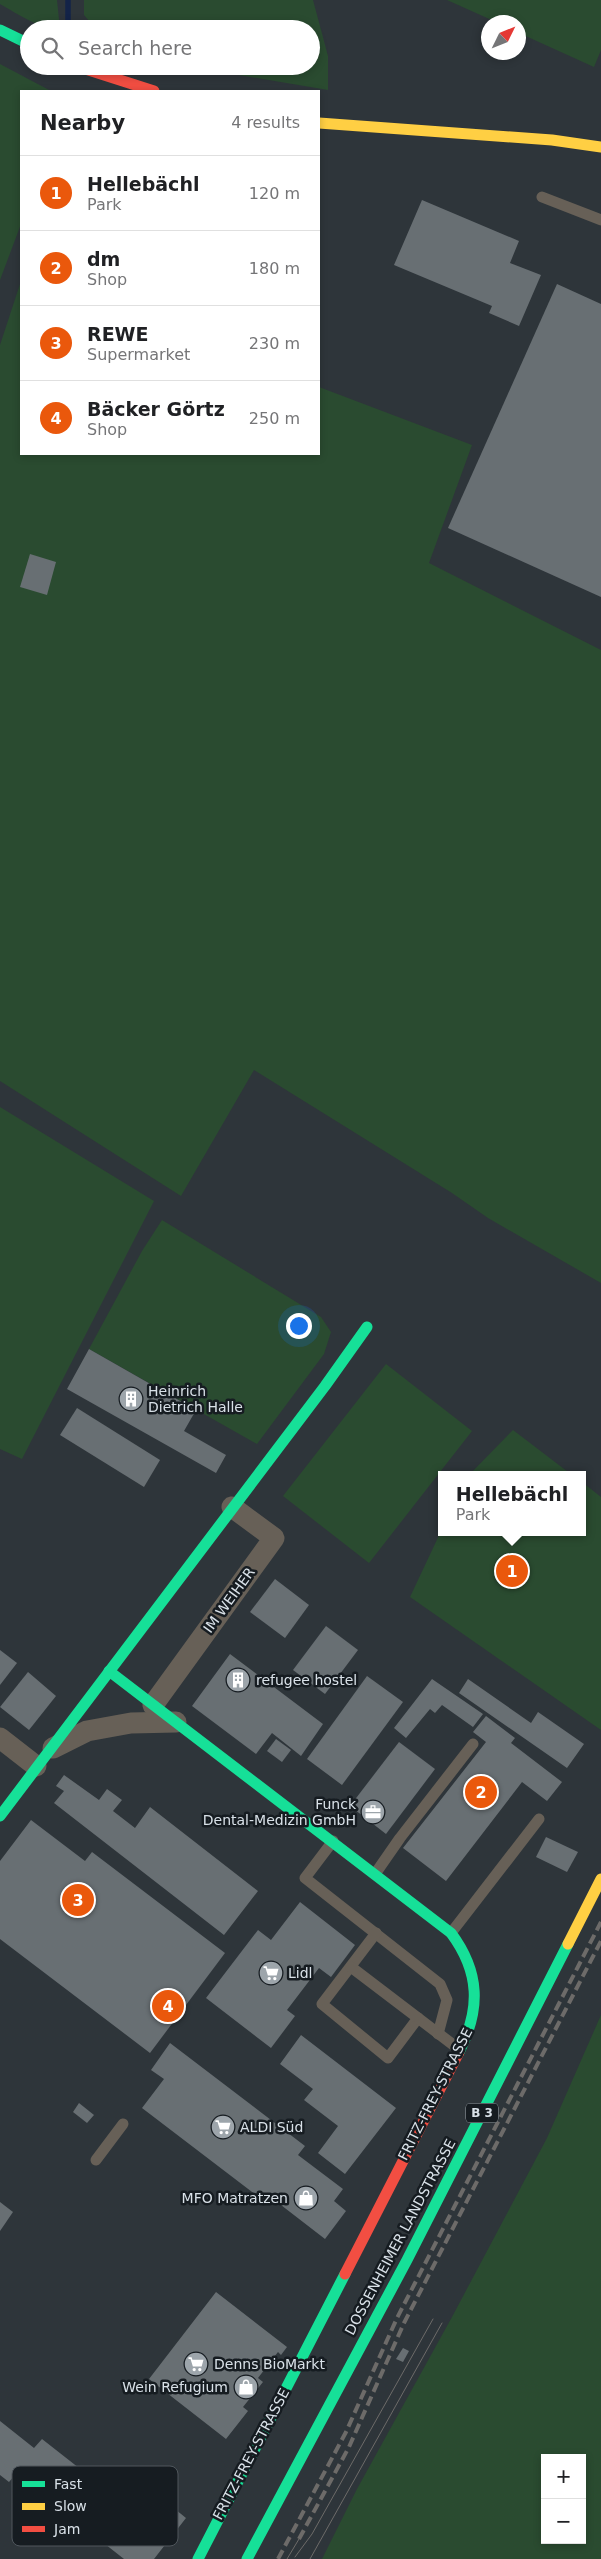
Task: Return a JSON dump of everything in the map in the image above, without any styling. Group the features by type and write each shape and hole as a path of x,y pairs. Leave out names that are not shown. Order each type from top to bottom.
{"street":[{"path":"0,30 20,40"},
{"path":"104,75 151,90"},
{"path":"320,123 552,140 601,147"},
{"path":"0,1816 325,1386 367,1327"},
{"name":"IM WEIHER","path":"153,1705 274,1538 232,1507"},
{"name":"FRITZ-FREY-STRASSE","path":"109,1671 333,1841 450,1933 464,1949 474,1975 475,2001 470,2030 315,2327 198,2559"},
{"path":"42,1758 87,1731 131,1722 176,1722"},
{"path":"0,1738 42,1758"},
{"name":"DOSSENHEIMER LANDSTRASSE","path":"247,2557 407,2260 601,1879"}],"lane":[{"path":"542,197 601,220"},
{"path":"374,1874 473,1744"},
{"path":"450,1933 539,1818"},
{"path":"333,1841 305,1878 440,1984 447,2000 438,2034"},
{"path":"376,1933 322,2004 388,2058 418,2018"},
{"path":"350,1967 460,2050"},
{"path":"96,2160 123,2124"}],"green space":[{"path":"0,0 57,0 59,20 29,20 0,4"},
{"path":"84,0 313,0 318,20 88,20 84,15"},
{"path":"447,0 601,0 601,50 594,67 526,36 526,15 481,15"},
{"path":"320,26 328,56 328,90 239,75 320,75"},
{"path":"0,64 49,90 20,90 20,227 0,280"},
{"path":"20,284 20,455 320,455 320,387 472,445 429,563 601,650 601,1283 488,1218 452,1193 254,1070 181,1196 0,1081 0,345"},
{"path":"0,1107 154,1201 22,1459 0,1449"},
{"path":"162,1220 321,1317 331,1332 324,1354 257,1444 89,1349 142,1251"},
{"path":"386,1364 472,1431 441,1471 438,1471 438,1475 369,1563 283,1496"},
{"path":"513,1430 567,1471 473,1471"},
{"path":"586,1485 601,1497 601,1730 410,1597 439,1536 586,1536"},
{"path":"601,2015 601,2559 322,2559 357,2489 452,2317 547,2138"}],"building":[{"path":"422,200 519,241 510,263 541,275 519,326 489,313 492,306 394,265"},
{"path":"557,284 601,304 601,597 448,528"},
{"path":"30,554 56,562 47,595 20,587"},
{"name":"Heinrich Dietrich Halle","path":"89,1349 196,1410 184,1431 226,1455 216,1473 67,1389"},
{"path":"77,1408 160,1460 144,1487 60,1435"},
{"path":"275,1579 309,1605 285,1638 250,1612"},
{"path":"326,1626 358,1650 325,1694 293,1670"},
{"path":"0,1650 17,1663 0,1685"},
{"name":"refugee hostel","path":"230,1654 323,1724 301,1756 272,1733 256,1754 192,1706"},
{"path":"28,1672 56,1696 29,1730 0,1707"},
{"path":"367,1676 403,1702 342,1785 307,1759"},
{"path":"432,1679 483,1714 473,1727 442,1705 435,1713 430,1709 406,1738 394,1728"},
{"path":"468,1679 531,1723 538,1712 584,1744 567,1768 459,1693"},
{"path":"486,1716 515,1738 511,1743 562,1782 547,1801 522,1782 446,1881 403,1848 486,1742 473,1732"},
{"path":"276,1739 291,1750 282,1762 267,1751"},
{"path":"399,1742 435,1769 386,1834 350,1806"},
{"path":"64,1775 99,1800 107,1789 122,1800 113,1811 135,1828 150,1807 258,1891 224,1935 54,1803 64,1791 56,1786"},
{"path":"31,1820 85,1861 92,1852 225,1953 150,2053 0,1939 0,1861"},
{"path":"546,1837 578,1852 567,1872 536,1857"},
{"name":"Lidl","path":"300,1902 355,1945 331,1977 319,1968 287,2010 295,2016 271,2048 206,1998 258,1930 271,1940"},
{"path":"301,2035 396,2108 345,2174 318,2153 338,2126 304,2100 313,2089 280,2064"},
{"name":"ALDI Süd","path":"170,2043 305,2146 298,2155 343,2189 334,2201 346,2211 325,2239 268,2195 264,2201 142,2108 164,2079 151,2070"},
{"path":"79,2103 94,2115 87,2123 73,2112"},
{"path":"0,2202 13,2212 0,2231"},
{"path":"216,2292 287,2347 281,2355 278,2352 258,2378 263,2382 243,2407 248,2411 226,2439 149,2379"},
{"path":"403,2348 409,2351 403,2362 396,2359"},
{"path":"0,2421 34,2448 42,2439 76,2466 12,2466 12,2479 9,2482 0,2475"},
{"path":"178,2512 186,2518 178,2528"},
{"path":"107,2546 164,2546 154,2559 124,2559"}],"waterway":[{"path":"68,0 68,20"}],"tram line":[{"path":"295,2557 312,2534 433,2319"},
{"path":"310,2559 442,2323"},
{"path":"287,2559 299,2539"}],"railway":[{"path":"278,2559 346,2432 397,2318 601,1922"},
{"path":"299,2539 349,2447 404,2323 601,1941"}],"traffic: fast":[{"path":"0,30 20,40"},
{"path":"0,1816 325,1386 367,1327"},
{"path":"109,1671 451,1933 468,1962 474,1991 471,2021 459,2052"},
{"path":"247,2559 407,2260 568,1944"},
{"path":"198,2559 345,2274"}],"traffic: slow":[{"path":"320,123 552,140 601,147"},
{"path":"568,1944 601,1879"}],"traffic: jam":[{"path":"104,75 151,90"},
{"path":"345,2274 459,2052"}],"place":[{"name":"Heinrich Dietrich Halle","path":"131,1399"},
{"name":"Hellebächl","path":"512,1571"},
{"name":"refugee hostel","path":"238,1680"},
{"name":"dm","path":"481,1792"},
{"name":"Funck Dental-Medizin GmbH","path":"373,1812"},
{"name":"REWE","path":"78,1900"},
{"name":"Lidl","path":"271,1973"},
{"name":"Bäcker Görtz","path":"168,2006"},
{"name":"ALDI Süd","path":"223,2127"},
{"name":"MFO Matratzen","path":"306,2198"},
{"name":"Denns BioMarkt","path":"196,2364"},
{"name":"Wein Refugium","path":"246,2387"}]}
